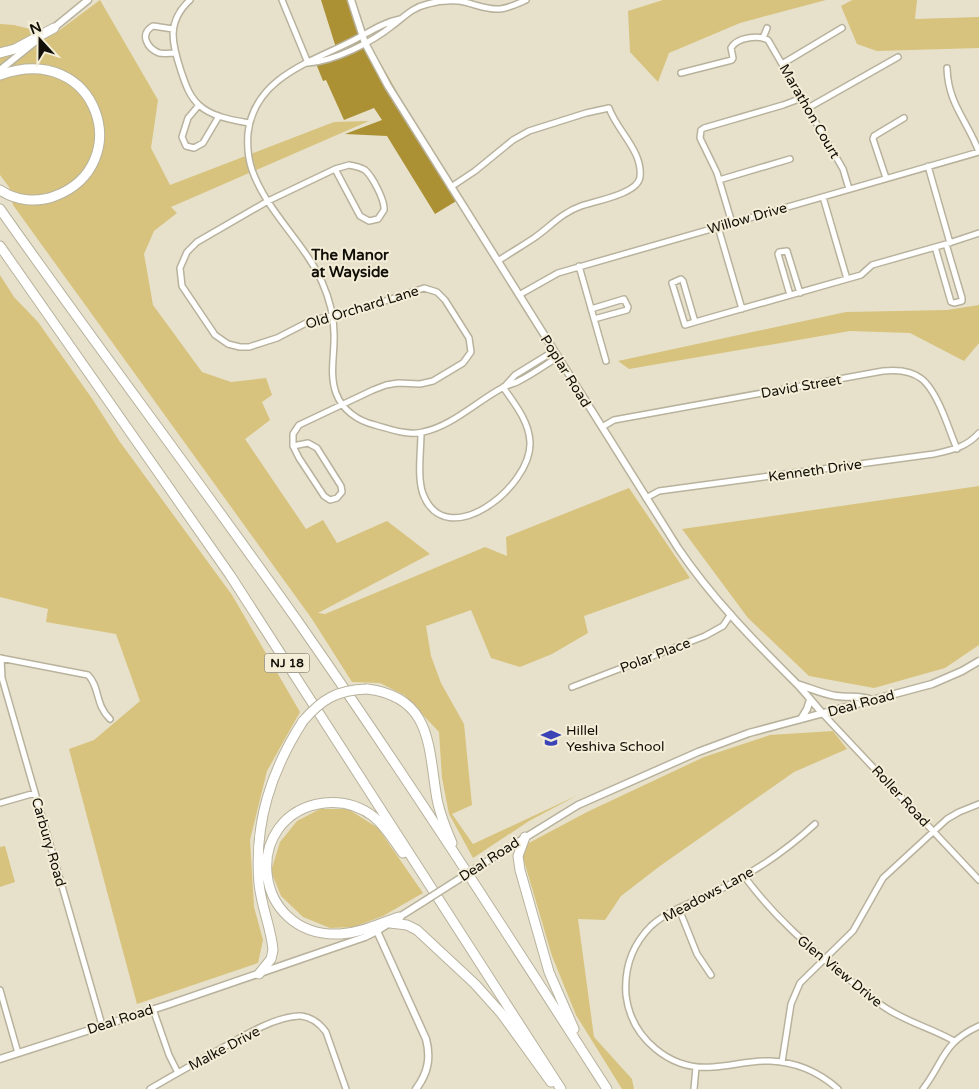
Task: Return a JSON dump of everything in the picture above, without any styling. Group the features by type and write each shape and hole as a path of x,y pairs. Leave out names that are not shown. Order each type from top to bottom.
{"highway":[{"path":"0,53 15,49 54,28"},
{"path":"0,75 22,69 41,68 67,77 80,87 90,100 97,115 99,130 98,147 93,162 81,179 67,191 37,200 18,198 0,190"},
{"name":"NJ 18","path":"0,209 288,609 459,859 607,1089"},
{"name":"NJ 18","path":"0,246 230,575 561,1089"},
{"path":"259,974 271,959 273,950 259,884 258,848 267,794 279,763 303,721 327,698 351,689 367,689 384,692 411,709 422,724 430,744 440,814 459,859"},
{"path":"399,917 362,930 341,934 313,931 294,922 278,906 268,880 266,866 268,852 277,832 292,815 312,806 328,802 352,805 371,815 381,824 426,881"},
{"path":"524,837 518,859 536,929 554,986 584,1052"},
{"path":"390,923 407,925 417,930 474,984 501,1013 556,1089"}],"street":[{"path":"0,70 88,0"},
{"path":"190,0 179,12 173,29 175,53 188,89 199,105 219,116 250,123"},
{"path":"282,0 308,63"},
{"name":"Poplar Road","path":"351,0 365,43 388,86 685,559 731,614 823,714"},
{"path":"308,63 322,62 365,43 400,18 421,6 435,1 458,1 481,8 494,9 507,8 523,1"},
{"path":"400,18 319,55 284,75 270,87 257,105 250,123 248,144 250,162 256,179 268,201 311,262 328,298 334,334 333,381 337,396 349,413 364,422 402,432 422,433 441,426 503,387 519,381 558,357"},
{"path":"173,29 153,26 147,30 145,37 148,45 155,50 163,54 175,53"},
{"path":"681,74 732,60 731,48 734,43 756,37 764,38 767,28"},
{"path":"782,64 842,28"},
{"name":"Marathon Court","path":"764,38 771,44 808,108 842,169 849,189"},
{"path":"808,108 898,57"},
{"path":"947,68 948,87 979,152"},
{"path":"732,223 719,180 700,138 701,130 802,98"},
{"path":"199,105 186,122 182,137 186,146 194,148 203,144 219,116"},
{"path":"451,187 521,135 536,128 610,108 639,161 640,179 637,185 620,194 568,212 556,219 534,238 498,261"},
{"path":"886,178 873,139 874,136 904,118"},
{"name":"Willow Drive","path":"519,295 553,274 979,152"},
{"path":"719,180 790,159"},
{"name":"Old Orchard Lane","path":"293,446 293,434 299,425 386,385 398,383 420,384 433,381 465,361 471,352 471,343 445,300 437,292 430,289 418,289 361,309 310,321 277,338 255,346 240,348 219,339 185,292 181,281 180,268 183,258 190,247 268,201 335,169 347,165 364,170 368,174 384,202 384,210 381,216 374,220 369,220 360,216 335,169"},
{"path":"928,166 962,301 951,302 935,247"},
{"path":"823,197 847,279"},
{"path":"718,227 742,309"},
{"path":"695,322 683,280 674,281 672,284 685,325 847,279 865,273 872,265 948,244 979,233"},
{"path":"790,295 778,254 785,250 788,251 800,293"},
{"path":"579,266 606,361"},
{"path":"591,309 624,299 628,307 627,310 594,319"},
{"path":"503,387 515,375 554,350"},
{"name":"David Street","path":"602,427 614,420 883,371 900,370 917,375 928,384 937,398 957,450"},
{"path":"422,433 421,486 428,503 438,512 450,517 460,517 482,510 502,496 512,485 523,468 529,453 530,441 527,428 503,387"},
{"name":"Kenneth Drive","path":"646,498 659,491 957,450 979,433"},
{"path":"308,443 317,448 341,486 342,492 337,498 330,500 324,496 293,446 308,443"},
{"name":"Polar Place","path":"572,687 705,636 723,626 731,614"},
{"path":"0,658 85,673 91,678 101,708 110,719"},
{"name":"Carbury Road","path":"0,658 2,678 102,1025"},
{"name":"Deal Road","path":"0,1059 347,944 378,931 524,837 578,805 698,752 741,736 932,684 955,675 979,661"},
{"path":"796,683 832,696 864,697 872,700"},
{"path":"802,719 810,700"},
{"name":"Roller Road","path":"823,714 979,880"},
{"path":"0,803 35,793"},
{"path":"782,1062 791,1004 800,983 853,931 883,878 953,815 979,804"},
{"name":"Meadows Lane","path":"815,824 777,855 744,876 669,913 653,924 636,945 627,971 627,998 634,1021 649,1043 670,1059 696,1066 712,1067 764,1061 782,1062 809,1070 826,1079 838,1089"},
{"name":"Glen View Drive","path":"744,876 777,916 823,959 888,1010 939,1032 954,1041"},
{"path":"679,909 697,954 711,975"},
{"path":"378,931 426,1039 429,1056 428,1065 425,1076 416,1089"},
{"path":"0,990 18,1053"},
{"path":"154,1009 169,1055 178,1073"},
{"name":"Malke Drive","path":"150,1089 255,1030 288,1018 303,1016 317,1022 326,1032 346,1089"},
{"path":"923,1089 946,1050 954,1041 979,1026"},
{"path":"694,1089 696,1066"}],"shaded area":[{"path":"100,0 158,100 151,148 170,185 334,122 369,121 171,207 177,213 154,231 144,254 153,305 202,372 231,382 266,378 272,395 262,402 270,420 245,439 306,529 323,520 337,543 387,521 430,554 318,613 325,614 485,547 507,556 506,537 629,488 690,578 584,616 588,633 552,654 520,667 491,658 471,610 426,626 431,656 441,683 464,724 472,805 452,814 473,844 578,795 529,821 473,858 449,814 442,778 439,732 404,695 380,683 352,682 312,619 13,205 9,187 0,175 0,24 14,25 53,35"},
{"path":"321,0 355,0 364,34 458,200 435,214 387,136 345,134 382,120 374,108 344,120 326,80 323,81 315,61 337,51"},
{"path":"663,0 826,0 740,23 669,53 658,82 630,52 628,11"},
{"path":"852,0 917,0 915,19 979,17 979,48 877,51 857,44 841,6"},
{"path":"0,275 14,297 38,322 120,442 232,595 300,712 267,771 250,840 254,907 263,940 258,963 137,1004 69,749 94,740 140,701 116,634 46,622 48,609 0,597"},
{"path":"979,305 979,343 964,361 910,333 850,331 629,369 618,361 846,312 947,310"},
{"path":"979,486 979,645 945,668 874,688 809,676 748,618 682,529"},
{"path":"833,731 847,749 794,772 660,866 621,896 605,920 578,919 594,1037 632,1079 634,1089 622,1089 576,1015 552,956 522,854 525,845 587,812 704,757 770,735"},
{"path":"320,809 348,809 378,828 423,893 383,916 354,927 330,928 303,917 281,896 271,871 280,842 297,821"},
{"path":"5,846 15,882 0,887 0,847"}],"place":[{"name":"Hillel Yeshiva School","path":"551,738"}],"district":[{"name":"The Manor at Wayside","path":"350,264"}]}
